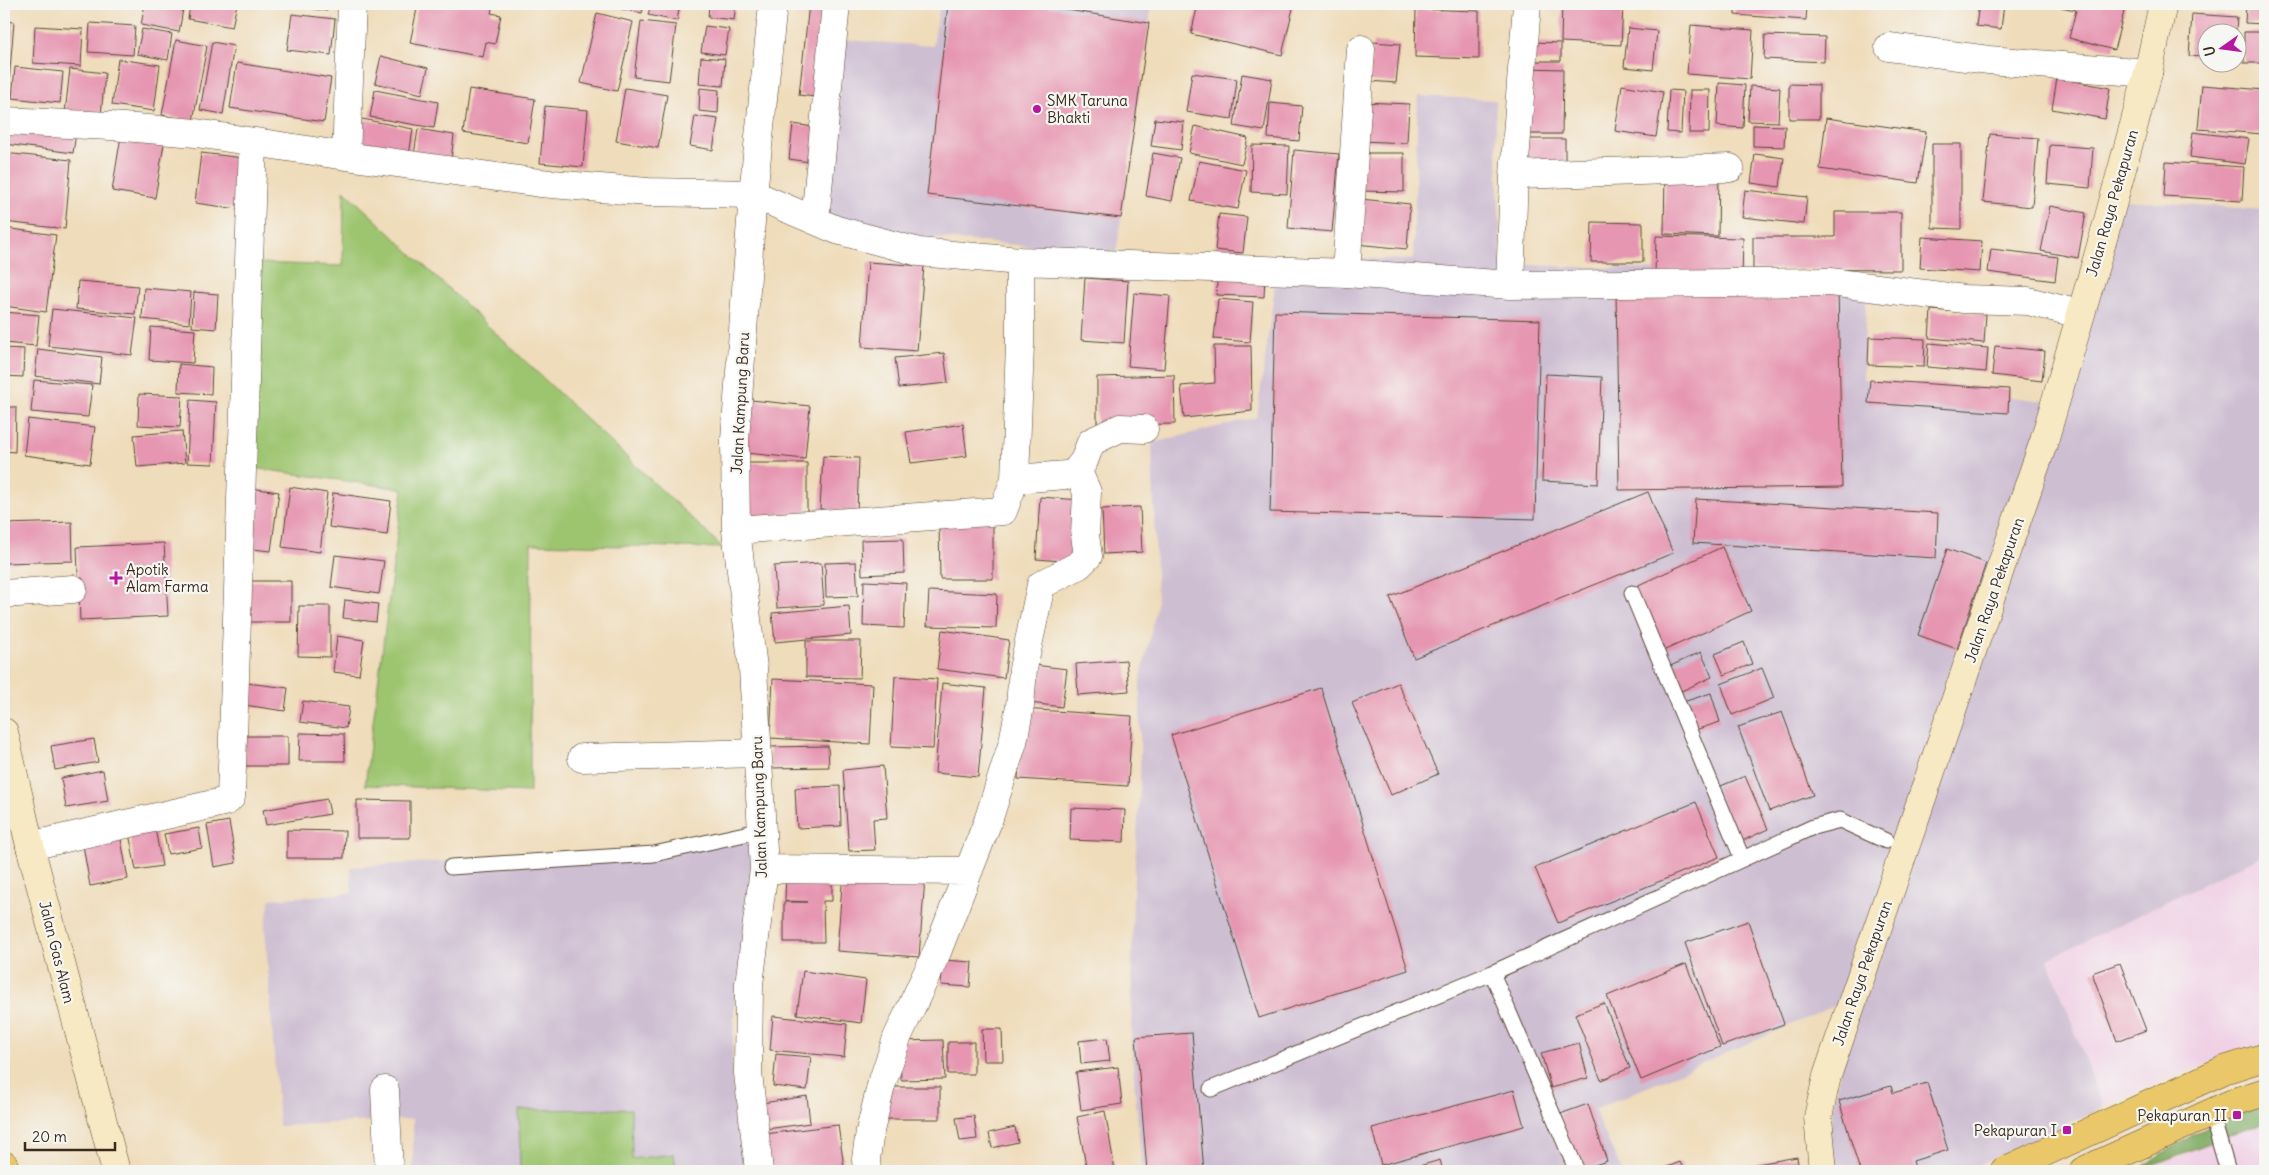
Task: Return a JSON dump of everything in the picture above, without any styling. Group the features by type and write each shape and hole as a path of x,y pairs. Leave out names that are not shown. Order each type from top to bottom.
{"highway":[{"path":"2004,1171 2224,1070 2265,1057"},
{"path":"2084,1171 2237,1101 2265,1092"},
{"path":"4,1165 5,1171"}],"main road":[{"name":"Jalan Raya Pekapuran","path":"1823,1171 1818,1117 1827,1076 2034,469 2104,235 2148,72 2163,4"},
{"name":"Jalan Gas Alam","path":"4,732 30,846 116,1171"}],"street":[{"path":"346,156 352,4"},
{"name":"Jalan Kampung Baru","path":"759,1171 748,1073 749,984 764,869 763,830 753,668 736,530 735,440 753,194 773,4"},
{"path":"815,220 836,4"},
{"path":"1510,285 1514,175 1527,4"},
{"path":"1889,47 1989,60 2148,72"},
{"path":"1346,274 1361,49"},
{"path":"4,121 111,126 196,133 253,143 540,183 648,192 753,194 837,230 919,252 1020,261 1346,274 1510,285 1830,282 1964,299 2028,301 2080,314"},
{"path":"30,846 227,801 231,797 253,143"},
{"path":"1514,175 1730,168"},
{"path":"736,530 1003,511 1015,479 1020,344 1020,261"},
{"path":"867,1171 866,1159 870,1132 881,1086 897,1038 937,952 988,821 1013,742 1020,706 1023,669 1041,585 1079,564 1088,556 1085,535 1087,492 1079,474 1079,467 1091,442 1120,428 1144,429"},
{"path":"1015,479 1079,474"},
{"path":"4,594 73,589"},
{"path":"582,758 757,753"},
{"path":"764,869 968,871"},
{"path":"385,1090 389,1171"}],"lane":[{"path":"1632,593 1742,858"},
{"path":"1211,1089 1492,973 1813,827 1840,820 1886,841"},
{"path":"451,868 654,854 763,830"},
{"path":"1492,973 1577,1171"},
{"path":"2224,1070 2237,1101"},
{"path":"2211,1114 2228,1171"}],"shaded area":[{"path":"940,4 1152,4 1116,254 828,228 844,40 933,46"},
{"path":"1418,96 1495,100 1501,264 1867,278 1863,379 2068,404 2116,199 2265,210 2265,854 2048,959 2103,1107 1967,1171 1836,1171 1827,1141 1853,998 1594,1110 1622,1171 1142,1171 1131,1041 1133,893 1140,790 1140,682 1157,605 1152,443 1257,417 1279,256 1413,260"},
{"path":"756,840 734,1009 732,1071 736,1113 747,1171 676,1171 674,1154 632,1159 631,1109 520,1110 520,1171 413,1171 413,1119 279,1126 265,927 270,899 352,893 351,867 513,857 652,856"},
{"path":"2265,854 2265,1043 2172,1077 2103,1107 2048,959"},
{"path":"2265,1122 2265,1171 2141,1171"}],"green space":[{"path":"344,190 723,548 531,544 530,792 365,785 403,489 232,465 258,263 343,266"},
{"path":"2265,1095 2265,1122 2136,1171 2251,1098"},
{"path":"631,1109 632,1159 674,1154 676,1171 520,1171 519,1110"}],"building":[{"path":"145,4 184,4 179,32 141,25"},
{"path":"190,4 237,4 232,27 188,19"},
{"path":"283,4 327,4 327,11"},
{"path":"418,4 493,4 491,13 501,15 495,44 486,42 483,57 410,43"},
{"path":"608,4 644,4 642,13 607,6"},
{"path":"651,4 680,4 677,21 648,15"},
{"path":"709,4 736,4 734,20 708,17"},
{"path":"809,4 834,4 823,98 799,95"},
{"name":"SMK Taruna Bhakti","path":"948,4 1030,4 1149,23 1121,218 927,195"},
{"path":"1198,4 1294,4 1282,55 1191,34"},
{"path":"1562,4 1623,7 1621,45 1561,42"},
{"path":"1735,4 1807,4 1806,20 1735,15"},
{"path":"1979,4 2004,4 2001,29 1976,26"},
{"path":"2126,4 2114,50 2069,38 2076,10 2050,5"},
{"path":"2246,4 2265,4 2265,24 2245,22"},
{"path":"1416,9 1479,11 1479,59 1415,57"},
{"path":"597,13 633,22 617,91 581,83"},
{"path":"292,14 335,19 331,55 287,50"},
{"path":"2192,14 2237,17 2237,22 2196,22 2196,56 2189,56"},
{"path":"4,21 14,22 7,106 4,106"},
{"path":"641,21 676,25 669,81 634,77"},
{"path":"90,23 135,26 133,55 88,52"},
{"path":"1691,25 1753,30 1750,79 1687,74"},
{"path":"35,26 83,29 81,66 33,63"},
{"path":"705,26 729,29 725,55 701,52"},
{"path":"1628,28 1657,31 1653,70 1624,67"},
{"path":"142,29 172,34 168,60 137,54"},
{"path":"2246,32 2265,32 2265,63 2246,63"},
{"path":"1765,35 1825,37 1824,62 1764,59"},
{"path":"176,40 207,46 193,121 162,115"},
{"path":"212,42 234,46 223,114 200,110"},
{"path":"1373,42 1400,44 1396,83 1369,81"},
{"path":"1529,42 1561,43 1561,61 1528,61"},
{"path":"381,56 428,68 422,94 375,83"},
{"path":"701,57 725,59 723,86 699,84"},
{"path":"118,59 160,65 154,111 112,105"},
{"path":"237,63 331,78 324,122 230,108"},
{"path":"15,67 63,72 60,103 12,98"},
{"path":"1525,68 1563,69 1562,134 1524,134"},
{"path":"70,69 105,73 101,116 65,113"},
{"path":"1192,73 1237,79 1232,119 1186,112"},
{"path":"1242,74 1272,79 1264,131 1234,126"},
{"path":"2057,78 2110,88 2105,119 2052,109"},
{"path":"1719,83 1745,85 1743,128 1717,126"},
{"path":"1789,84 1819,85 1819,119 1789,119"},
{"path":"1622,85 1663,92 1656,137 1615,131"},
{"path":"2202,85 2265,90 2263,134 2198,129"},
{"path":"1750,86 1780,88 1778,122 1748,121"},
{"path":"625,88 667,95 658,148 616,141"},
{"path":"700,88 719,90 718,113 699,111"},
{"path":"469,89 535,99 528,143 463,133"},
{"path":"375,90 438,102 434,128 370,117"},
{"path":"1669,90 1683,91 1681,133 1667,132"},
{"path":"1690,90 1710,90 1709,133 1689,133"},
{"path":"1364,102 1409,104 1407,143 1362,141"},
{"path":"1270,103 1302,106 1299,141 1268,138"},
{"path":"545,106 588,110 583,167 540,163"},
{"path":"695,116 718,119 713,150 690,146"},
{"path":"357,118 413,129 409,155 352,145"},
{"path":"1826,118 1926,132 1918,183 1820,169"},
{"path":"1155,119 1184,122 1181,150 1151,146"},
{"path":"793,124 821,128 816,163 789,159"},
{"path":"8,125 76,133 73,153 5,144"},
{"path":"1753,125 1785,126 1784,147 1753,146"},
{"path":"1195,126 1248,138 1242,164 1189,153"},
{"path":"418,129 454,135 451,160 414,155"},
{"path":"122,130 165,138 155,198 112,191"},
{"path":"2193,132 2249,139 2245,164 2190,157"},
{"path":"1990,134 2038,138 2032,207 1983,202"},
{"path":"1523,139 1565,139 1565,172 1523,171"},
{"path":"1932,144 1961,144 1961,229 1932,228"},
{"path":"1252,145 1289,146 1287,194 1251,192"},
{"path":"2050,145 2093,148 2090,188 2047,184"},
{"path":"1294,150 1339,154 1332,232 1288,228"},
{"path":"4,153 71,160 65,229 4,222"},
{"path":"201,153 244,158 238,209 195,203"},
{"path":"1153,153 1180,158 1172,201 1146,196"},
{"path":"1362,153 1404,153 1404,192 1362,191"},
{"path":"1755,154 1784,158 1780,187 1751,183"},
{"path":"1199,161 1246,170 1238,209 1191,201"},
{"path":"2166,162 2244,167 2242,201 2164,196"},
{"path":"1665,170 1719,172 1718,236 1664,234"},
{"path":"1745,190 1807,197 1804,224 1742,217"},
{"path":"1360,199 1410,204 1407,249 1356,244"},
{"path":"2050,206 2086,213 2078,258 2041,251"},
{"path":"1835,212 1901,212 1901,270 1753,269 1753,237 1835,237"},
{"path":"1219,214 1247,217 1243,253 1215,250"},
{"path":"1592,222 1643,223 1643,262 1591,262"},
{"path":"4,228 56,235 46,312 4,306"},
{"path":"1656,236 1743,238 1742,278 1655,276"},
{"path":"1922,237 1982,241 1980,272 1920,268"},
{"path":"1991,249 2058,257 2055,281 1988,272"},
{"path":"868,262 924,266 917,351 862,347"},
{"path":"1218,272 1265,275 1264,297 1216,295"},
{"path":"1085,278 1128,281 1124,343 1081,340"},
{"path":"78,281 138,286 135,314 76,309"},
{"path":"144,288 191,292 189,324 142,319"},
{"path":"1838,289 1842,487 1619,490 1616,291"},
{"path":"194,292 218,294 216,329 192,327"},
{"path":"1134,293 1170,296 1164,369 1128,366"},
{"path":"1218,299 1253,302 1250,342 1214,339"},
{"path":"52,309 137,318 132,355 48,346"},
{"path":"1931,310 1986,314 1984,343 1929,338"},
{"path":"4,312 39,315 36,346 4,343"},
{"path":"1275,312 1540,320 1535,519 1270,512"},
{"path":"151,327 195,330 193,363 149,360"},
{"path":"1869,337 1925,339 1924,367 1868,365"},
{"path":"1929,343 1988,348 1986,372 1927,367"},
{"path":"1214,346 1251,346 1252,411 1184,418 1181,386 1215,383"},
{"path":"1995,346 2045,351 2042,381 1992,375"},
{"path":"4,348 24,349 23,377 4,376"},
{"path":"38,349 102,357 99,384 35,376"},
{"path":"944,353 948,383 899,388 895,358"},
{"path":"179,364 212,367 211,394 178,392"},
{"path":"1546,374 1602,377 1598,484 1542,481"},
{"path":"1174,375 1175,424 1097,425 1097,377"},
{"path":"34,380 92,385 88,417 31,412"},
{"path":"1870,380 2009,389 2008,413 1868,403"},
{"path":"139,394 182,396 180,427 138,425"},
{"path":"190,400 216,402 213,464 187,463"},
{"path":"751,400 810,406 805,459 746,453"},
{"path":"4,407 16,407 15,452 4,451"},
{"path":"28,419 95,427 90,464 24,455"},
{"path":"963,424 967,456 911,463 906,432"},
{"path":"182,431 185,463 137,467 134,435"},
{"path":"823,456 859,458 857,512 820,509"},
{"path":"741,463 807,463 807,520 741,520"},
{"path":"290,487 327,493 320,552 282,547"},
{"path":"250,488 279,492 271,551 242,548"},
{"path":"1648,492 1673,553 1414,658 1390,597"},
{"path":"333,493 391,501 387,535 329,527"},
{"path":"1040,497 1081,500 1076,562 1036,559"},
{"path":"1696,499 1938,513 1936,558 1693,543"},
{"path":"1140,507 1142,552 1104,554 1102,509"},
{"path":"939,520 993,520 993,579 940,579"},
{"path":"72,522 73,561 4,563 4,524"},
{"path":"903,539 904,573 862,575 861,540"},
{"path":"164,543 168,616 80,620 77,547"},
{"path":"1722,547 1751,611 1663,651 1634,587"},
{"path":"1947,549 1986,563 1957,649 1918,635"},
{"path":"335,555 384,561 379,594 331,587"},
{"path":"856,562 858,596 826,597 825,563"},
{"path":"821,563 824,605 777,608 774,566"},
{"path":"246,581 291,581 291,622 245,622"},
{"path":"864,581 906,583 904,628 863,626"},
{"path":"929,591 997,594 996,628 927,626"},
{"path":"345,600 378,604 376,622 343,618"},
{"path":"299,606 330,606 330,657 298,656"},
{"path":"849,606 851,635 775,642 772,613"},
{"path":"942,630 1009,640 1004,678 937,669"},
{"path":"337,636 364,640 359,675 333,672"},
{"path":"806,641 861,641 860,678 806,677"},
{"path":"1744,642 1752,664 1724,675 1715,654"},
{"path":"1701,652 1712,677 1677,693 1666,668"},
{"path":"1126,660 1129,691 1078,695 1076,664"},
{"path":"1034,665 1067,669 1062,707 1030,703"},
{"path":"1762,668 1774,698 1732,715 1721,684"},
{"path":"895,676 937,679 933,749 891,747"},
{"path":"773,679 873,684 870,744 770,738"},
{"path":"247,683 288,688 285,711 244,705"},
{"path":"942,683 986,688 978,777 935,773"},
{"path":"1398,683 1438,774 1391,795 1352,703"},
{"path":"1321,688 1408,970 1259,1018 1171,735"},
{"path":"1711,693 1720,722 1692,731 1683,702"},
{"path":"303,701 349,707 346,728 300,722"},
{"path":"1022,709 1132,716 1128,786 1018,779"},
{"path":"1782,712 1813,795 1769,811 1738,727"},
{"path":"300,733 344,734 345,761 299,761"},
{"path":"244,736 288,736 288,766 244,766"},
{"path":"94,739 98,762 55,770 51,746"},
{"path":"828,746 829,767 770,768 770,747"},
{"path":"883,766 887,818 873,819 875,850 849,851 843,770"},
{"path":"103,770 108,801 66,808 61,778"},
{"path":"1745,776 1768,829 1740,842 1716,788"},
{"path":"840,786 841,826 797,828 795,788"},
{"path":"327,799 330,814 266,825 263,810"},
{"path":"357,800 410,801 410,838 357,838"},
{"path":"1696,802 1719,857 1558,923 1535,868"},
{"path":"1071,808 1125,810 1124,842 1070,840"},
{"path":"229,821 236,863 214,867 207,825"},
{"path":"155,828 162,866 136,870 129,833"},
{"path":"199,828 202,848 168,854 164,834"},
{"path":"287,830 345,831 344,858 287,858"},
{"path":"121,839 128,879 90,886 83,845"},
{"path":"786,871 832,872 832,901 823,901 824,942 784,942 784,902 807,902 785,901"},
{"path":"843,872 925,878 919,957 837,951"},
{"path":"1748,921 1784,1024 1722,1046 1685,943"},
{"path":"943,960 972,962 970,987 941,985"},
{"path":"2120,963 2146,1030 2117,1041 2092,973"},
{"path":"1686,964 1720,1047 1641,1080 1607,996"},
{"path":"803,971 866,980 861,1023 797,1014"},
{"path":"1604,1003 1630,1068 1601,1080 1575,1014"},
{"path":"773,1016 847,1024 844,1057 770,1050"},
{"path":"982,1029 1002,1029 1003,1061 983,1061"},
{"path":"1192,1033 1204,1171 1147,1171 1136,1037"},
{"path":"1107,1038 1110,1061 1081,1064 1079,1041"},
{"path":"943,1040 945,1079 901,1080 900,1041"},
{"path":"948,1042 974,1042 974,1074 948,1074"},
{"path":"1579,1043 1588,1078 1551,1088 1541,1053"},
{"path":"776,1054 811,1057 807,1090 773,1086"},
{"path":"1118,1067 1122,1104 1081,1110 1076,1072"},
{"path":"1927,1083 1948,1150 1913,1161 1916,1171 1860,1171 1839,1101 1891,1086 1893,1093"},
{"path":"885,1087 940,1087 940,1119 885,1119"},
{"path":"1514,1090 1524,1126 1381,1165 1372,1128"},
{"path":"807,1096 810,1123 767,1129 763,1103"},
{"path":"1588,1104 1607,1161 1579,1170 1560,1114"},
{"path":"1105,1111 1115,1171 1087,1171 1077,1117"},
{"path":"974,1116 977,1139 960,1141 956,1118"},
{"path":"838,1125 844,1167 809,1171 770,1171 765,1134"},
{"path":"1015,1127 1018,1142 992,1148 989,1133"},
{"path":"1797,1157 1799,1171 1735,1171 1735,1168"},
{"path":"1440,1160 1443,1171 1402,1171"},
{"path":"1680,1162 1684,1171 1657,1171"}],"place":[{"name":"SMK Taruna Bhakti","path":"1037,109"},
{"name":"Apotik Alam Farma","path":"116,578"},
{"name":"Pekapuran II","path":"2237,1115"},
{"name":"Pekapuran I","path":"2067,1130"}]}
